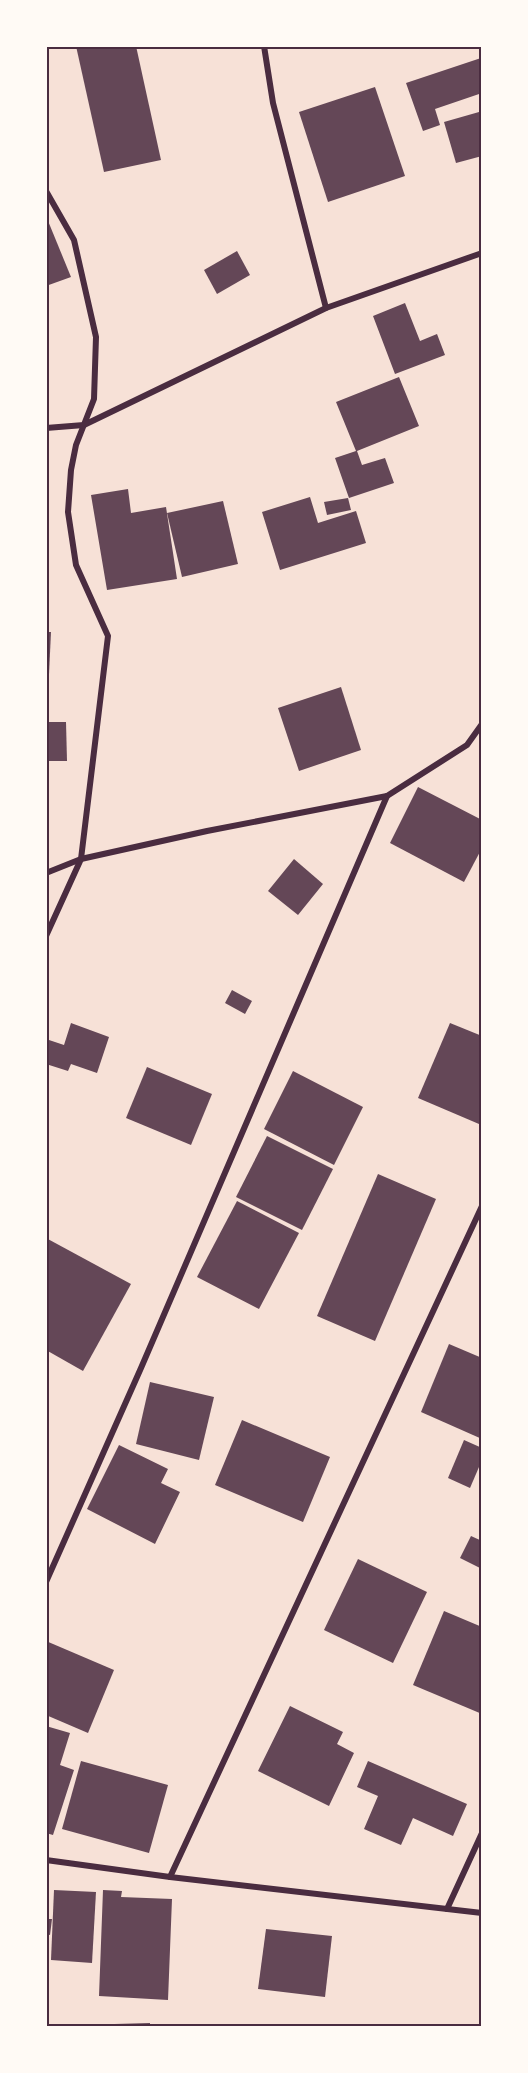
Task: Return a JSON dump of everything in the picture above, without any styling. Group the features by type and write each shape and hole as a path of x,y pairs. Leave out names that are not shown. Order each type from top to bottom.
{"street":[{"path":"264,46 273,103 326,308"},
{"path":"46,191 74,240 96,337 94,399 76,445 71,470 68,512 76,565 108,636 81,859 46,936"},
{"path":"46,429 84,425 326,308 482,253"},
{"path":"46,873 81,859 207,831 387,796 467,745 482,724"},
{"path":"46,1582 141,1368 387,796"},
{"path":"170,1877 482,1206"},
{"path":"447,1909 482,1833"},
{"path":"46,1860 170,1877 482,1913"}],"building":[{"path":"76,46 136,46 161,160 104,172"},
{"path":"481,58 482,93 435,109 440,125 423,131 406,83"},
{"path":"375,87 405,176 328,202 299,112"},
{"path":"479,112 482,121 482,156 456,163 444,122"},
{"path":"46,216 71,277 46,286"},
{"path":"237,251 250,275 217,294 204,270"},
{"path":"405,303 420,341 437,334 445,355 395,374 373,316"},
{"path":"399,377 419,426 357,451 362,465 385,458 394,483 349,498 335,458 356,451 336,402"},
{"path":"128,489 131,513 166,507 177,579 107,590 91,495"},
{"path":"310,497 318,523 356,511 366,543 280,570 262,512"},
{"path":"348,498 351,510 327,515 324,502"},
{"path":"223,501 238,564 182,577 167,513"},
{"path":"46,632 51,632 48,695 46,695"},
{"path":"341,687 361,750 299,771 278,708"},
{"path":"46,722 66,722 67,761 46,761"},
{"path":"418,787 482,820 482,848 464,882 390,843"},
{"path":"294,859 323,884 298,915 268,891"},
{"path":"232,990 252,1001 245,1014 225,1003"},
{"path":"71,1023 109,1037 97,1073 71,1064 68,1071 46,1064 46,1039 64,1045"},
{"path":"450,1023 482,1036 482,1118 479,1124 418,1098"},
{"path":"147,1067 212,1094 191,1145 126,1118"},
{"path":"293,1071 363,1107 334,1165 264,1129"},
{"path":"267,1136 333,1169 302,1230 236,1197"},
{"path":"378,1174 436,1199 375,1341 317,1316"},
{"path":"237,1201 299,1233 259,1309 197,1277"},
{"path":"46,1238 131,1284 83,1371 46,1350"},
{"path":"449,1344 482,1358 482,1439 421,1412"},
{"path":"150,1382 214,1397 199,1460 136,1444"},
{"path":"242,1420 330,1457 303,1522 215,1485"},
{"path":"464,1440 482,1448 482,1460 470,1488 448,1478"},
{"path":"119,1445 168,1469 161,1483 180,1492 155,1544 87,1509"},
{"path":"471,1536 482,1541 482,1569 460,1558"},
{"path":"358,1559 427,1592 393,1663 324,1630"},
{"path":"444,1611 482,1627 482,1714 413,1685"},
{"path":"46,1641 114,1670 88,1733 46,1715"},
{"path":"290,1706 343,1732 337,1744 354,1753 329,1806 258,1771"},
{"path":"46,1726 70,1733 60,1765 74,1770 53,1835 46,1833"},
{"path":"81,1761 168,1785 149,1853 62,1829"},
{"path":"368,1761 467,1804 453,1836 413,1818 401,1845 364,1829 378,1796 357,1787"},
{"path":"54,1890 96,1892 92,1963 51,1960"},
{"path":"103,1890 122,1891 121,1897 172,1899 168,2000 99,1996"},
{"path":"46,1919 52,1919 50,1935 46,1934"},
{"path":"266,1929 332,1936 325,1997 258,1989"},
{"path":"150,2023 150,2026 79,2026 79,2025"}]}
